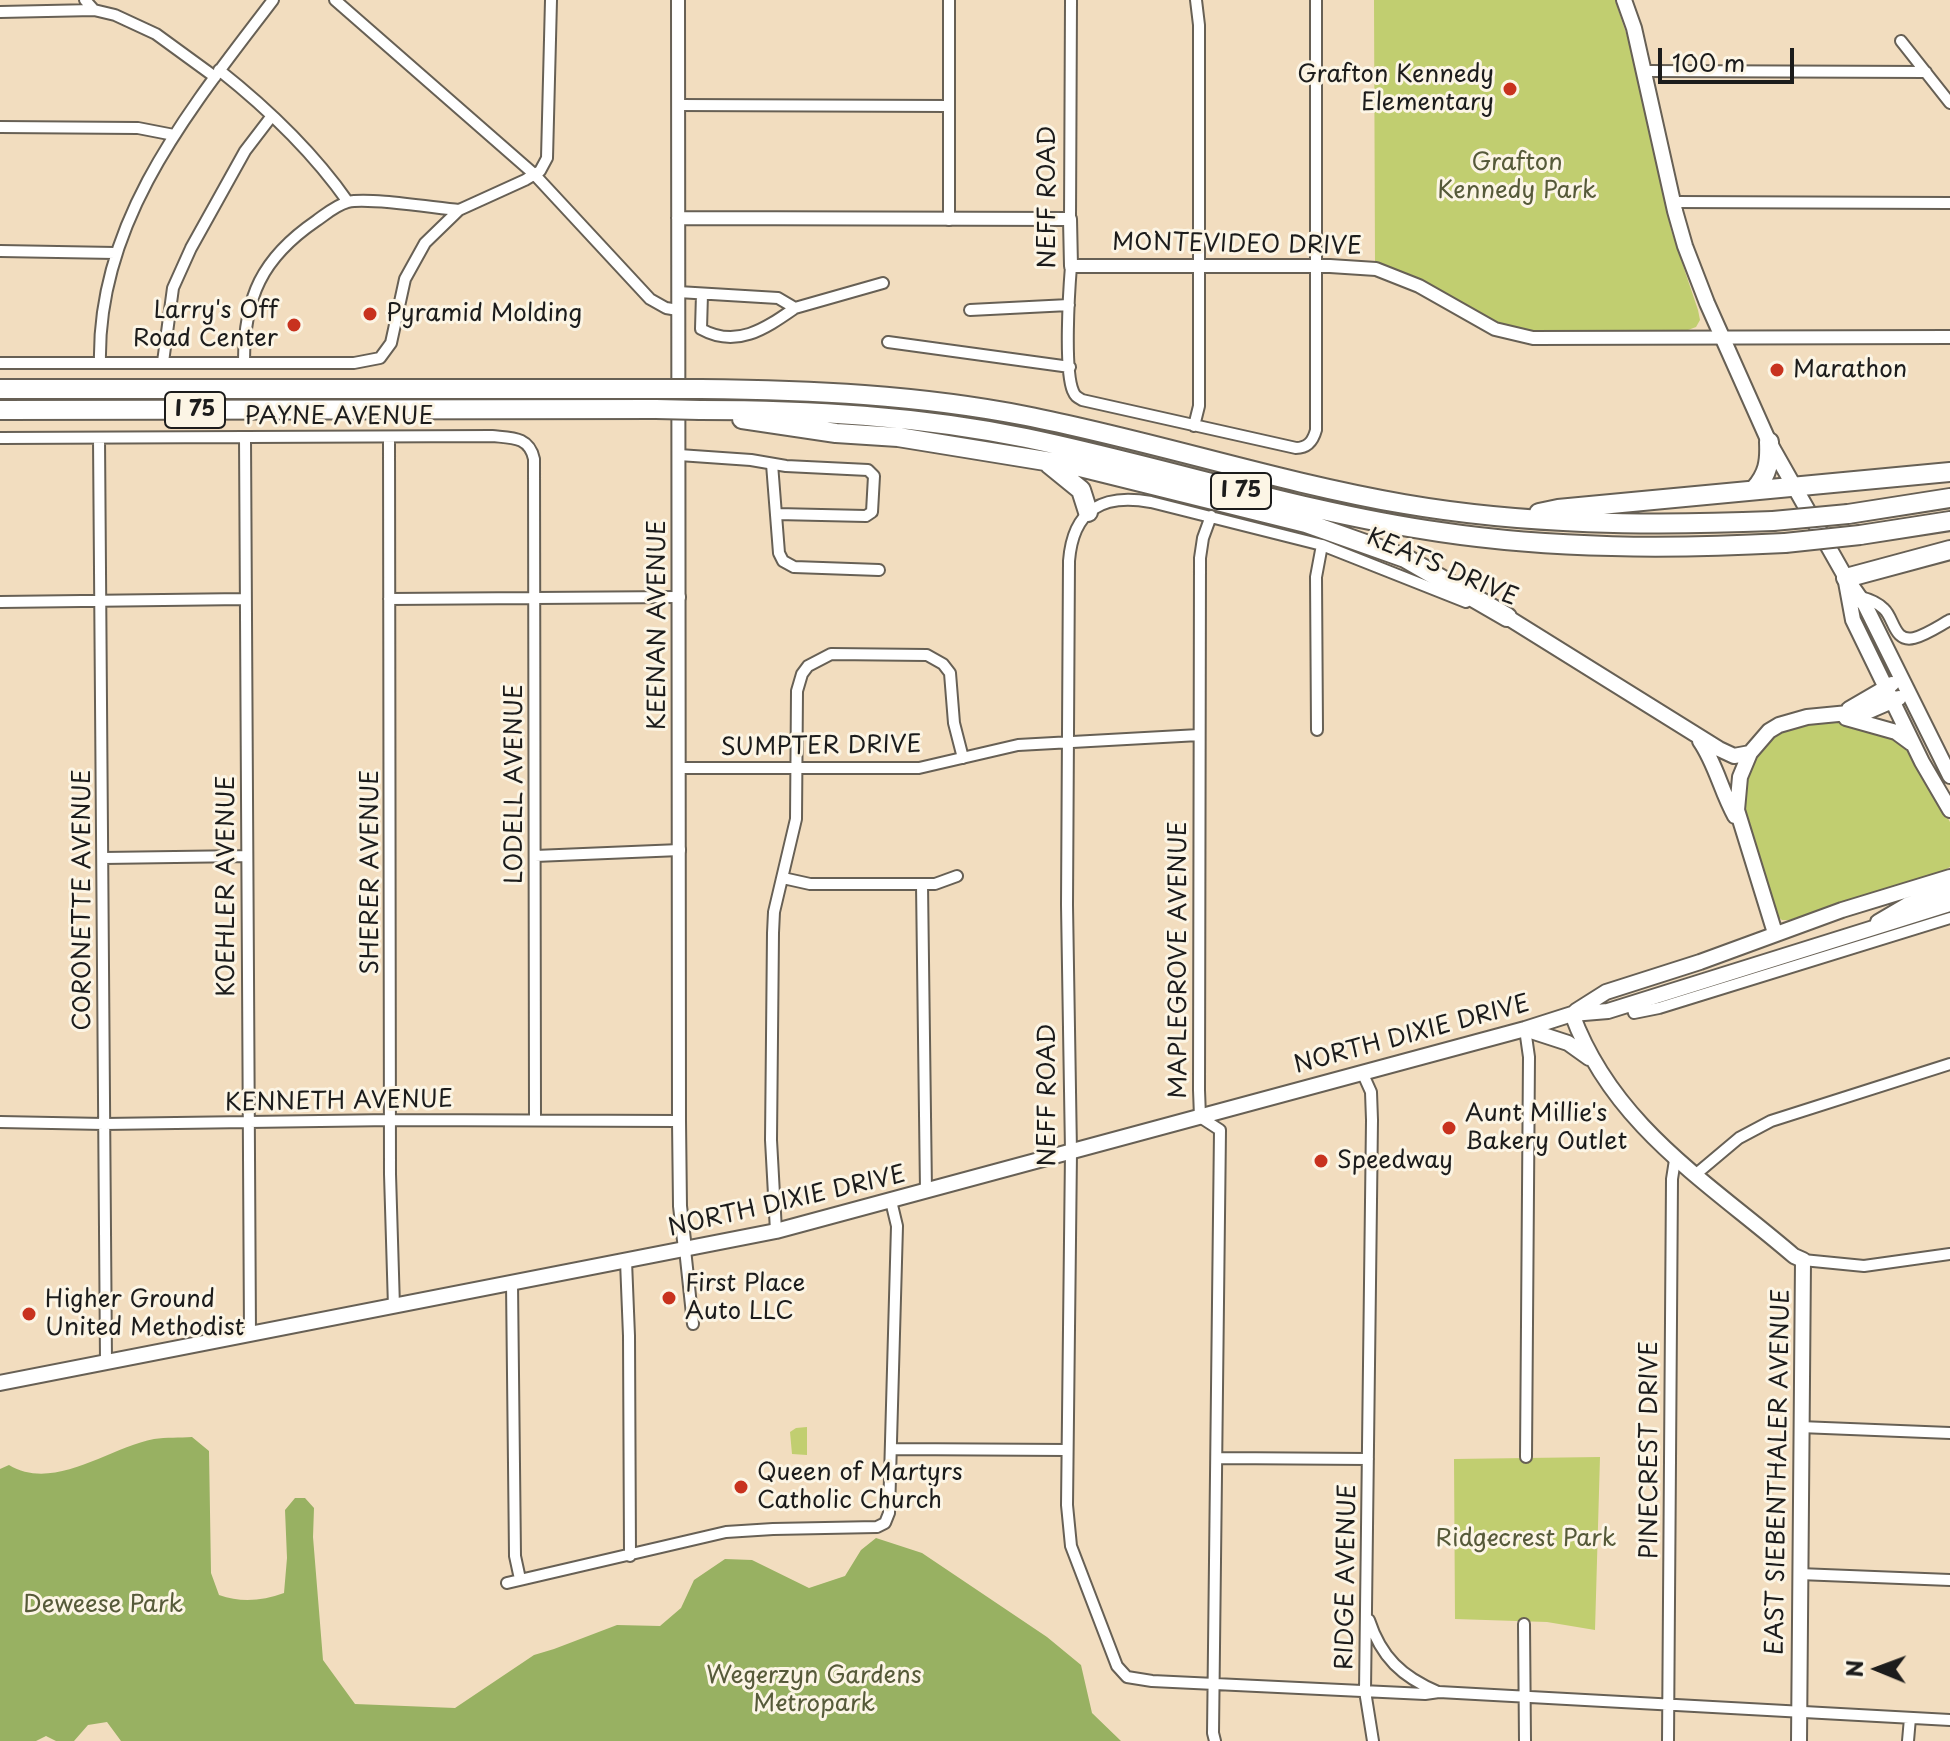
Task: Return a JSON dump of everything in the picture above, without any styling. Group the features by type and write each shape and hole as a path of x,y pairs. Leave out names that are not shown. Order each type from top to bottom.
{"highway":[{"name":"I 75","path":"0,389 796,389 865,394 1025,416 1403,504 1519,518 1635,525 1773,521 1848,514 1950,498"},
{"name":"I 75","path":"0,410 656,409 875,416 966,428 1090,453 1309,507 1477,537 1546,543 1677,548 1785,543 1950,521"},
{"path":"700,410 748,421 836,433 898,437 1044,461 1306,523 1405,558 1507,617"},
{"path":"1755,489 1765,478 1770,461 1769,442"},
{"path":"1044,461 1081,490 1088,512"},
{"path":"1519,518 1558,509 1950,472"},
{"path":"1846,578 1950,550"}],"main road":[{"path":"1624,0 1645,71 1685,246 1723,339 1769,442 1872,618 1950,776"},
{"path":"1846,578 1853,620 1923,745 1950,776"},
{"name":"KEATS DRIVE","path":"1507,617 1698,737 1734,756 1750,753"},
{"path":"1872,618 1877,654 1892,692 1914,746 1950,810"},
{"path":"1834,715 1892,692"},
{"path":"1740,825 1738,786 1750,753 1769,731 1779,725 1807,717 1834,715 1896,732 1914,746"},
{"path":"1698,737 1712,757 1725,797 1740,825 1775,933"},
{"path":"1861,933 1949,880"},
{"name":"NORTH DIXIE DRIVE","path":"1572,1014 1606,992 1871,901 1949,880"},
{"path":"1814,954 1811,933 1818,925 1871,901"},
{"name":"NORTH DIXIE DRIVE","path":"0,1383 776,1231 1572,1014 1608,1011 1814,954 1861,933 1950,904"},
{"path":"1631,1004 1629,994 1636,986 1654,977"},
{"name":"EAST SIEBENTHALER AVENUE","path":"1572,1014 1582,1040 1634,1117 1675,1160 1803,1260 1799,1741"},
{"path":"1525,1029 1568,1043 1598,1066"}],"street":[{"path":"85,0 94,10"},
{"path":"100,362 102,314 115,253 141,192 174,135 273,0"},
{"path":"335,0 534,174 650,299 666,308 678,310"},
{"path":"0,363 354,363 374,360 386,353 405,279 415,257 431,236 459,210 512,187 545,165 551,0"},
{"name":"KEENAN AVENUE","path":"678,0 679,1121 680,1206 685,1249"},
{"path":"949,0 949,220"},
{"name":"NEFF ROAD","path":"1071,0 1069,305 1070,367 1074,393 1082,400 1194,426"},
{"path":"1196,0 1199,25 1199,406 1194,426 1296,448 1307,446 1316,430 1316,0"},
{"path":"0,12 94,10 115,15 156,34 217,74 271,117 313,156 348,202"},
{"path":"1901,41 1950,103"},
{"path":"1645,71 1926,72"},
{"path":"678,105 949,106"},
{"path":"163,362 173,288 191,248 245,151 271,117"},
{"path":"0,127 138,128 174,135"},
{"path":"244,362 244,335 255,288 270,264 293,238 348,202 357,200 459,210"},
{"path":"1674,202 1950,203"},
{"path":"678,218 1070,219"},
{"path":"0,251 115,253"},
{"name":"MONTEVIDEO DRIVE","path":"1071,266 1317,266 1376,269 1395,275 1495,329 1533,338 1950,337"},
{"path":"702,294 701,329 713,335 747,335 763,330 795,308 883,283"},
{"path":"678,292 778,298 795,308"},
{"path":"970,310 1069,305"},
{"path":"888,342 1070,367"},
{"name":"PAYNE AVENUE","path":"0,438 492,436 519,438 531,448"},
{"name":"KOEHLER AVENUE","path":"245,437 250,1334"},
{"name":"SHERER AVENUE","path":"389,437 390,1174 394,1307"},
{"name":"CORONETTE AVENUE","path":"99,438 106,1362"},
{"name":"LODELL AVENUE","path":"531,448 534,459 535,596 535,1120"},
{"path":"679,455 872,472 875,480 872,512 866,516 777,514"},
{"path":"772,464 779,553 787,564 879,570"},
{"name":"KEATS DRIVE","path":"1088,512 1112,501 1140,500 1211,516 1351,554 1507,617"},
{"name":"NEFF ROAD","path":"1088,512 1076,527 1071,543 1067,905 1071,1152 1067,1505 1071,1546 1122,1674 1134,1679 1214,1683"},
{"name":"MAPLEGROVE AVENUE","path":"1211,516 1200,558 1200,1117 1220,1130 1215,1741"},
{"path":"1317,730 1315,612 1318,559 1322,545"},
{"path":"389,599 680,597"},
{"path":"1860,597 1881,606 1903,638 1914,638 1950,620"},
{"path":"0,602 245,599"},
{"path":"776,1231 771,1140 773,933 774,912 796,819 799,684 802,674 816,660 842,653 918,653 936,659 943,664 953,682 954,723 963,758"},
{"name":"SUMPTER DRIVE","path":"680,768 919,768 1018,745 1199,735"},
{"path":"535,856 680,850"},
{"path":"103,858 247,856"},
{"path":"783,878 822,885 935,884 957,876"},
{"path":"922,884 926,1191"},
{"path":"1814,954 1950,918"},
{"path":"1525,1029 1529,1057 1526,1457"},
{"path":"1695,1175 1739,1138 1771,1121 1950,1064"},
{"name":"RIDGE AVENUE","path":"1362,1072 1370,1087 1372,1106 1365,1691 1439,1692 1950,1720"},
{"name":"KENNETH AVENUE","path":"0,1122 679,1121"},
{"name":"PINECREST DRIVE","path":"1668,1741 1672,1195 1675,1160"},
{"path":"507,1583 734,1531 877,1527 885,1523 889,1513 892,1449 897,1226 891,1201"},
{"path":"685,1249 693,1324"},
{"path":"1803,1260 1864,1266 1950,1254"},
{"path":"626,1261 630,1556"},
{"path":"512,1283 515,1556 520,1579"},
{"path":"1800,1427 1950,1433"},
{"path":"892,1449 1067,1450"},
{"path":"1218,1458 1368,1459"},
{"path":"1799,1574 1950,1580"},
{"path":"1367,1604 1373,1632 1387,1658 1407,1677 1439,1692"},
{"path":"1524,1624 1525,1741"},
{"path":"1214,1683 1365,1691 1373,1741"},
{"path":"1908,1741 1910,1718"}],"green space":[{"name":"Grafton Kennedy Park","path":"1374,0 1615,0 1633,54 1671,230 1698,310 1700,320 1696,327 1680,333 1523,332 1492,323 1411,277 1375,264"},
{"path":"1808,721 1874,729 1909,746 1950,822 1950,867 1937,874 1789,920 1775,915 1747,830 1744,803 1746,778 1756,756 1776,737"},
{"path":"807,1427 807,1455 792,1454 790,1432"},
{"path":"192,1437 209,1451 211,1573 219,1595 252,1600 284,1593 287,1558 285,1510 295,1498 305,1498 314,1508 313,1537 323,1660 355,1704 455,1708 534,1655 617,1625 660,1626 681,1608 694,1580 725,1559 752,1560 809,1588 845,1576 861,1550 876,1538 922,1553 1047,1637 1081,1665 1092,1713 1121,1741 121,1741 107,1722 88,1725 74,1741 56,1741 46,1736 36,1741 0,1741 0,1469 9,1465 26,1472 44,1474 63,1471 154,1439"},
{"name":"Ridgecrest Park","path":"1600,1457 1595,1630 1547,1622 1455,1619 1454,1459"}],"place":[{"name":"Grafton Kennedy Elementary","path":"1510,89"},
{"name":"Pyramid Molding","path":"370,314"},
{"name":"Larry's Off Road Center","path":"294,325"},
{"name":"Marathon","path":"1777,370"},
{"name":"Aunt Millie's Bakery Outlet","path":"1449,1128"},
{"name":"Speedway","path":"1321,1161"},
{"name":"First Place Auto LLC","path":"669,1298"},
{"name":"Higher Ground United Methodist","path":"29,1314"},
{"name":"Queen of Martyrs Catholic Church","path":"741,1487"}],"park label":[{"name":"Deweese Park","path":"103,1605"},
{"name":"Wegerzyn Gardens Metropark","path":"814,1690"}]}
